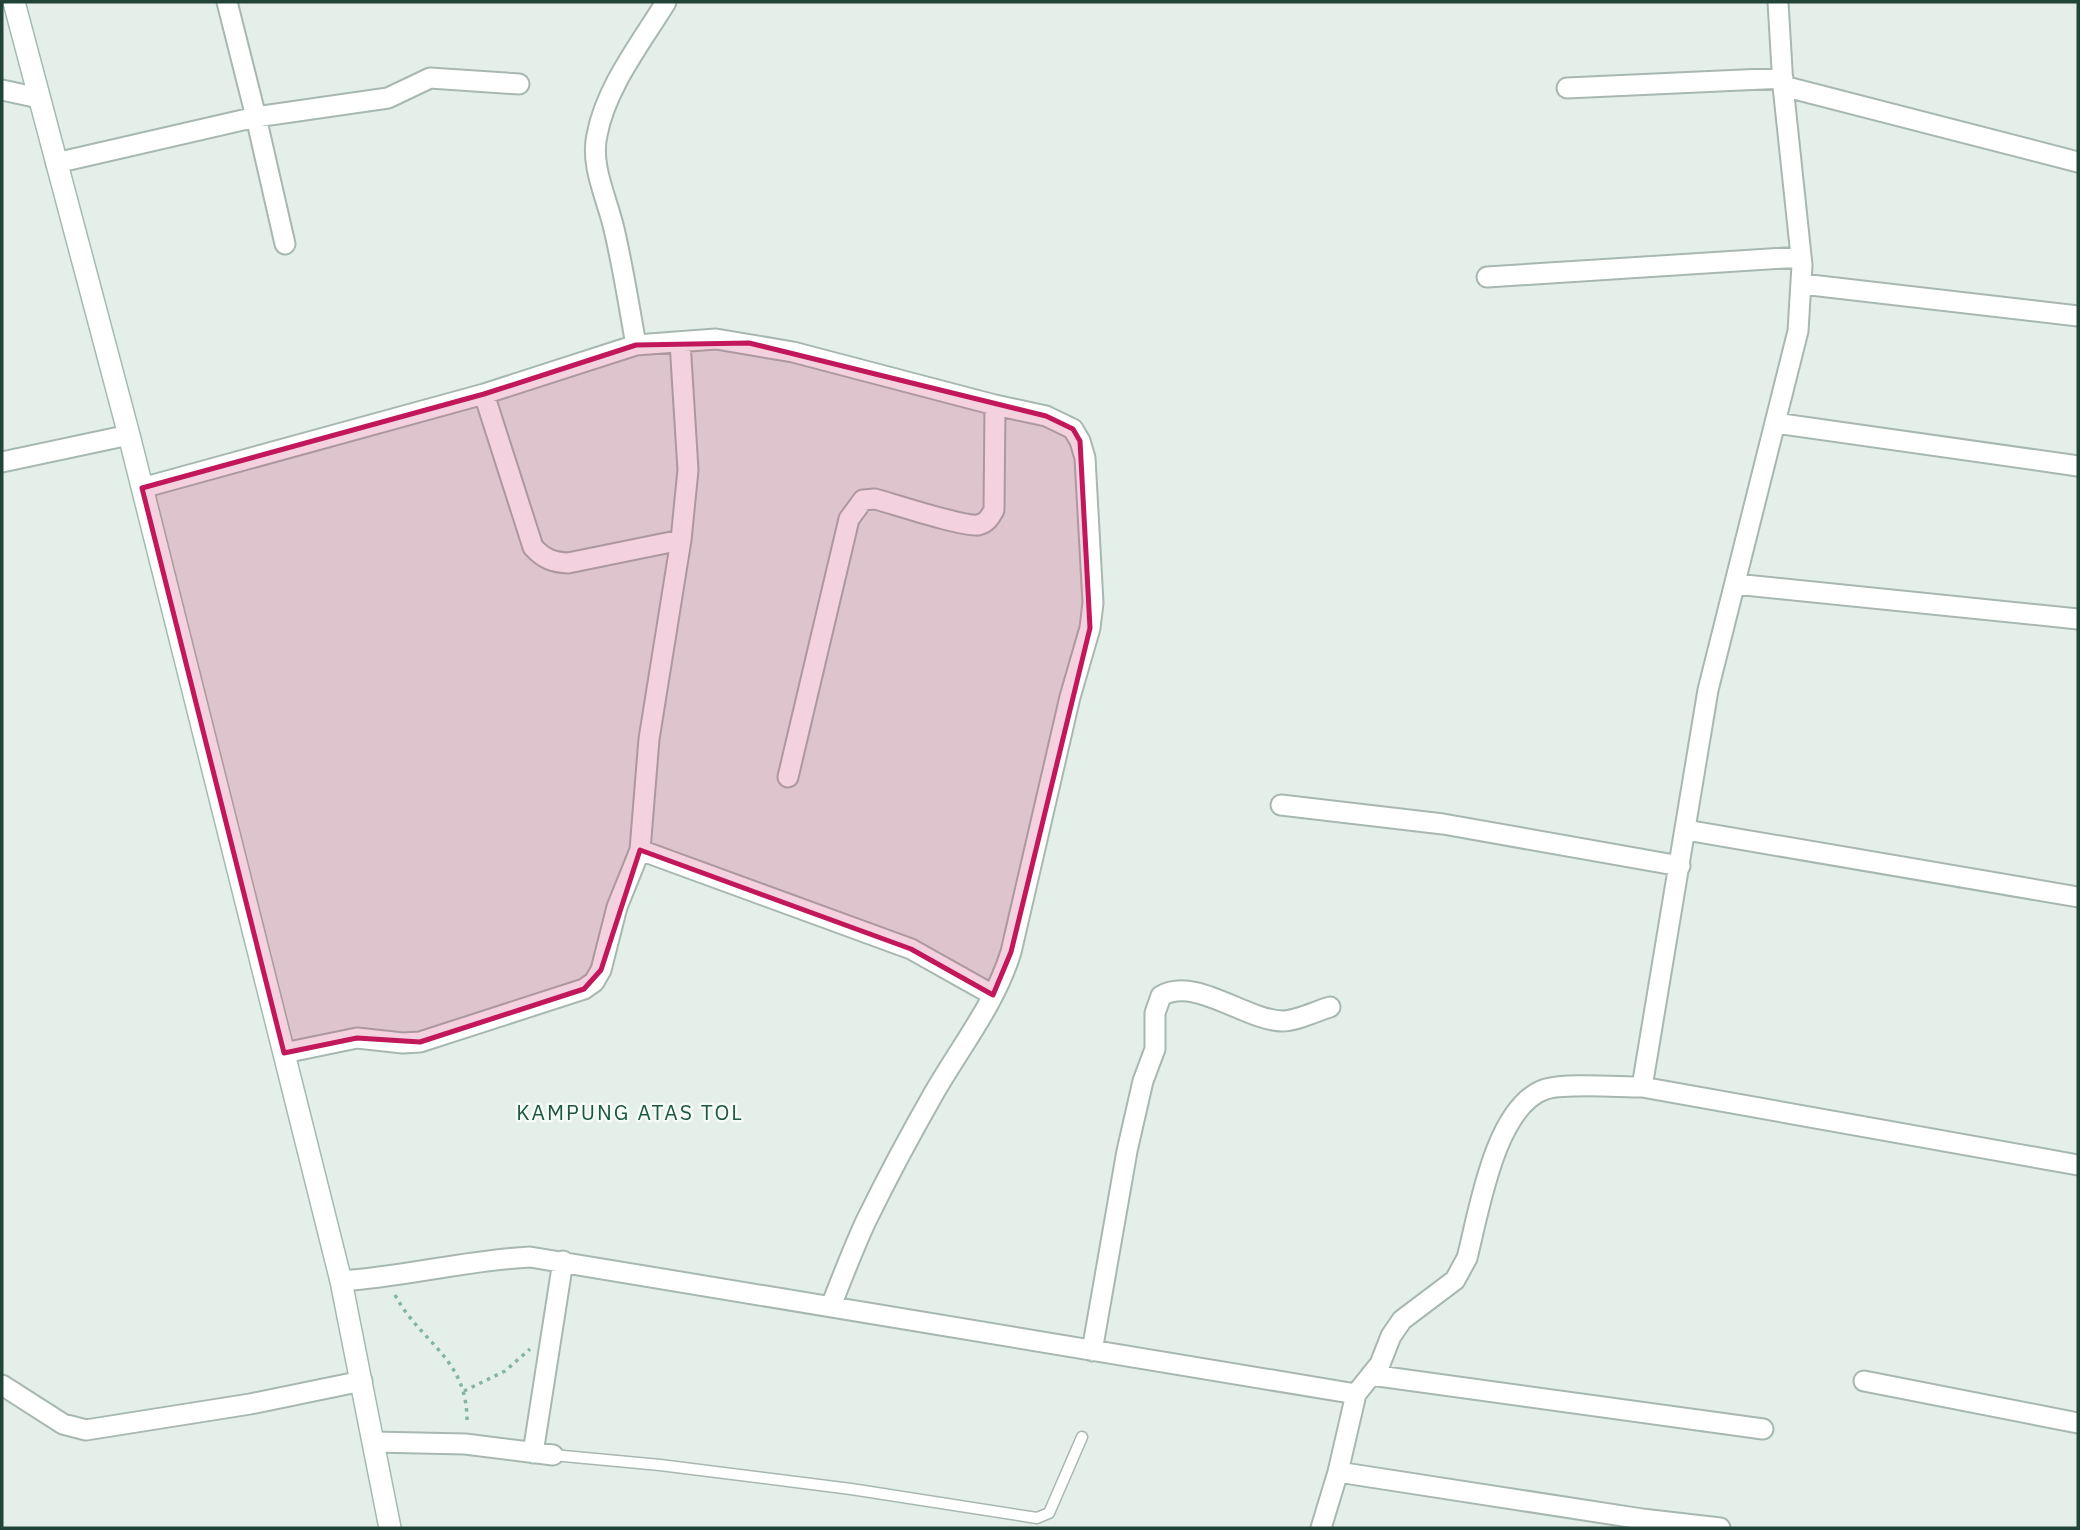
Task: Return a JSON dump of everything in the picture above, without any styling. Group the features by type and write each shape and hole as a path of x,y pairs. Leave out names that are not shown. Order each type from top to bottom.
{"main road":[{"path":"15,2 130,435 341,1282 390,1528"}],"street":[{"path":"227,2 285,244"},
{"path":"636,345 614,227 594,149 600,119 607,104 666,2"},
{"path":"1642,1087 1708,690 1798,331 1801,257 1783,82 1778,2"},
{"path":"56,163 256,117 388,97 437,77 519,84"},
{"path":"1567,88 1783,82 2078,162"},
{"path":"2,90 39,98"},
{"path":"1488,277 1801,257"},
{"path":"1802,284 2078,317"},
{"path":"142,488 484,394 636,345 680,342 716,340 793,352 1046,416 1073,429 1085,458 1093,603 1090,628 1070,698 1011,952 993,995 937,1089 864,1224 831,1306"},
{"path":"284,1053 357,1038 420,1042 584,989 594,982 601,970 617,907 640,850 649,738 681,540 688,470 680,342"},
{"path":"484,394 533,547 541,556 552,562 568,563 681,540"},
{"path":"788,777 849,519 863,500 875,499 962,523 978,525 989,519 994,510 995,405"},
{"path":"1776,423 2078,466"},
{"path":"2,462 130,435"},
{"path":"1735,584 2078,619"},
{"path":"1281,805 1443,824 1679,866"},
{"path":"1686,830 2078,897"},
{"path":"640,850 911,949 993,995"},
{"path":"1091,1351 1127,1151 1143,1081 1155,1049 1155,1013 1161,996 1179,990 1211,997 1252,1015 1285,1021 1331,1007"},
{"path":"1321,1528 1338,1472 1356,1394 1380,1363 1391,1336 1402,1320 1445,1289 1461,1271 1501,1136 1519,1108 1532,1096 1547,1089 1642,1087 2078,1165"},
{"path":"341,1282 387,1278 472,1261 530,1257 1356,1394"},
{"path":"374,1442 465,1444 543,1454 553,1330 563,1261"},
{"path":"1371,1375 1763,1429"},
{"path":"2,1385 63,1424 86,1430 250,1405 362,1381"},
{"path":"1864,1381 2078,1423"},
{"path":"1338,1472 1642,1519 1720,1528"}],"lane":[{"path":"543,1454 660,1465 851,1489 1037,1518 1049,1513 1082,1437"}],"path":[{"path":"387,1278 405,1311 448,1359 464,1391 468,1422 465,1444"},
{"path":"464,1391 505,1371 553,1330"}],"highlighted area":[{"path":"749,343 1046,416 1073,429 1080,441 1090,628 1011,952 993,995 911,949 640,850 601,970 584,989 420,1042 357,1038 284,1053 142,488 484,394 636,345"}],"district":[{"name":"KAMPUNG ATAS TOL","path":"630,1112"}]}
